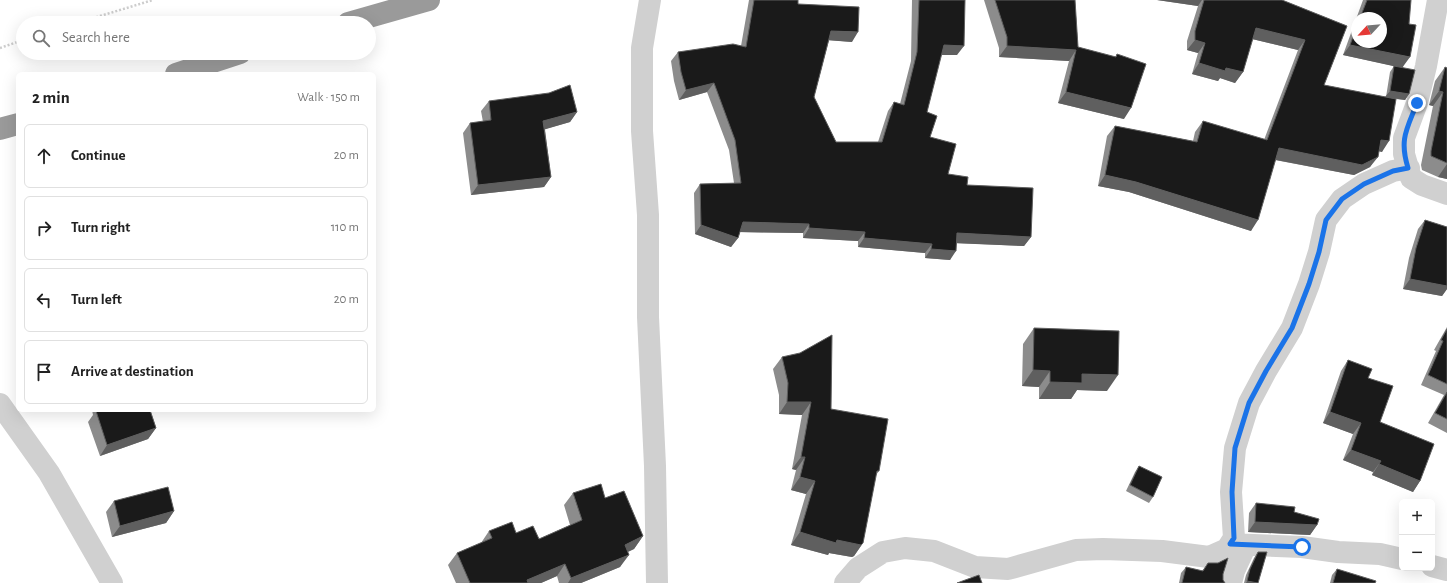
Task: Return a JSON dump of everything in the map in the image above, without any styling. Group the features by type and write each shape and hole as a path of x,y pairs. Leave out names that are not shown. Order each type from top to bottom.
{"highway":[{"path":"373,16 429,0"},
{"path":"182,72 219,60"},
{"path":"0,129 16,125"}],"street":[{"path":"650,0 642,48 642,131 648,215 648,317 655,466 657,583"},
{"path":"1438,0 1426,66 1417,103 1404,138 1404,154 1411,178 1422,185 1447,194"},
{"path":"1231,583 1238,545 1234,538 1232,492 1235,448 1249,403 1292,328 1309,284 1319,252 1326,220 1342,199 1364,184 1393,171 1408,168"},
{"path":"0,404 49,473 112,583"},
{"path":"845,583 858,568 883,552 905,548 934,551 974,567 1008,570 1076,550 1103,549 1162,551 1209,557 1238,545 1302,547 1338,552 1380,554 1399,558"},
{"path":"1435,567 1447,570"}],"path":[{"path":"100,16 153,0"},
{"path":"0,48 16,42"}],"building":[{"path":"754,0 798,0 798,4 859,7 858,32 831,31 814,97 836,142 882,142 894,102 904,105 917,52 919,0 965,0 964,46 944,45 927,112 937,116 930,137 956,144 948,174 968,177 967,185 1033,188 1031,237 957,233 956,251 931,249 932,244 864,238 865,232 809,228 809,224 743,222 738,238 701,225 700,184 741,183 735,140 714,83 686,90 678,52 733,44 746,47"},
{"path":"995,0 1075,0 1078,47 1116,57 1117,54 1146,64 1131,108 1066,92 1076,50 1007,46 1007,37"},
{"path":"1204,0 1282,0 1347,26 1324,85 1396,99 1389,141 1381,140 1378,157 1362,165 1279,148 1258,220 1136,182 1105,175 1115,126 1197,142 1203,121 1267,140 1305,40 1256,28 1243,72 1226,68 1225,71 1199,63 1205,43 1195,40 1195,31"},
{"path":"1367,0 1411,0 1409,24 1416,25 1410,57 1365,48 1387,48 1387,12 1362,12"},
{"path":"1394,66 1415,70 1409,94 1390,91"},
{"path":"1445,67 1447,68 1447,163 1431,156 1443,92 1439,91"},
{"path":"570,85 577,112 543,121 551,177 478,185 470,123 491,120 489,101 549,93"},
{"path":"1425,220 1447,227 1447,286 1410,279 1416,248"},
{"path":"1034,328 1119,331 1118,375 1082,374 1082,383 1050,382 1050,371 1033,370"},
{"path":"1447,329 1447,384 1428,375 1443,341 1441,340"},
{"path":"832,335 831,409 888,419 879,471 877,471 863,543 861,545 837,540 836,543 800,532 815,481 800,477 805,457 801,457 811,402 787,402 788,383 782,357 800,353"},
{"path":"1348,360 1372,369 1368,378 1393,386 1380,422 1434,444 1420,481 1379,464 1381,461 1351,450 1361,423 1330,412"},
{"path":"1447,392 1447,419 1435,413"},
{"path":"96,412 151,412 156,428 107,445"},
{"path":"1139,466 1162,477 1153,497 1130,485"},
{"path":"601,484 605,498 624,491 643,536 625,545 629,555 571,578 565,564 527,580 528,583 470,583 457,553 492,538 489,531 512,522 516,533 533,526 539,539 582,520 573,493"},
{"path":"168,487 174,511 120,526 114,501"},
{"path":"1256,503 1295,507 1294,512 1319,519 1317,525 1255,522"},
{"path":"1258,552 1267,552 1258,583 1247,581 1250,569"},
{"path":"1228,558 1223,574 1223,580 1225,583 1182,583 1186,567 1203,571 1208,563 1218,563"},
{"path":"1337,569 1376,581 1375,583 1333,583"},
{"path":"979,575 982,583 957,583"}],"route":[{"path":"1302,547 1230,544 1234,538 1232,492 1235,448 1249,403 1292,328 1309,284 1319,252 1326,220 1342,199 1364,184 1393,171 1408,168 1404,154 1404,138 1417,103"}]}
